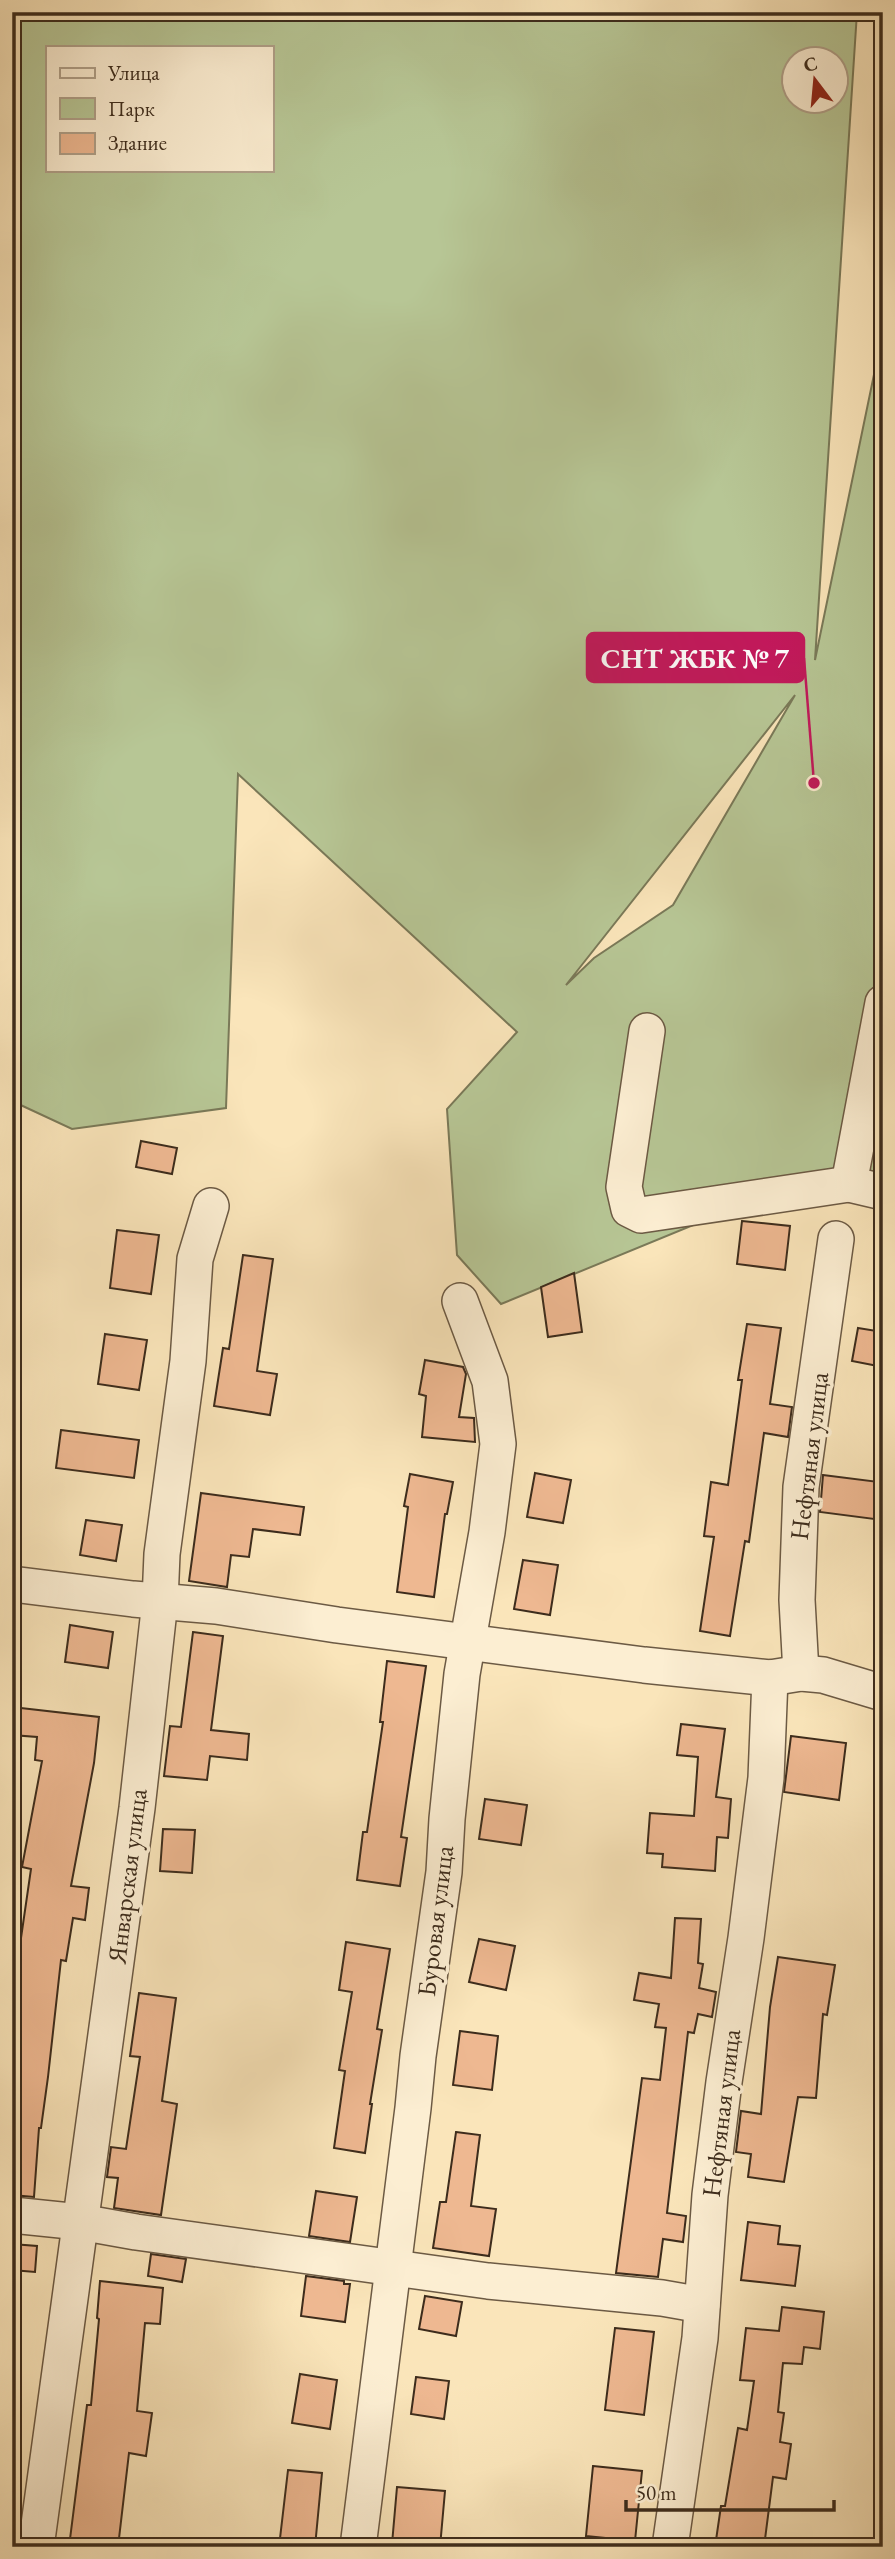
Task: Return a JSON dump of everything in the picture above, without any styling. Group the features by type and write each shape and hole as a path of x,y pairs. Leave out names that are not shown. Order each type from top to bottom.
{"street":[{"path":"849,1184 883,1003"},
{"path":"647,1031 624,1187 629,1209 641,1215 849,1184 883,1192"},
{"name":"Январская улица","path":"36,2547 137,1808 160,1601 167,1506 188,1361 195,1259 211,1206"},
{"name":"Нефтяная улица","path":"670,2547 700,2338 710,2195 766,1778 786,1676 797,1600 801,1488 836,1239"},
{"name":"Буровая улица","path":"358,2547 419,2045 440,1910 461,1674 487,1532 498,1444 490,1381 460,1301"},
{"path":"12,1584 216,1606 337,1625 644,1665 786,1676 823,1675 883,1693"},
{"path":"12,2215 80,2222 393,2268 662,2298 702,2305"}],"green space":[{"path":"12,12 857,12 815,660 883,331 883,1197 737,1207 501,1304 457,1255 447,1109 517,1032 238,774 226,1108 72,1129 12,1101","holes":["795,695 673,905 594,958 566,985"]}],"building":[{"path":"141,1141 177,1148 172,1174 136,1167"},
{"path":"742,1221 790,1226 785,1270 737,1264"},
{"path":"117,1230 159,1235 151,1294 110,1288"},
{"path":"243,1255 273,1259 257,1371 277,1374 270,1415 214,1406 223,1348 229,1349"},
{"path":"574,1273 582,1332 548,1337 541,1287"},
{"path":"747,1324 781,1328 770,1404 792,1407 788,1437 764,1433 749,1542 745,1541 730,1636 700,1631 714,1537 704,1536 711,1482 728,1485 742,1380 738,1380"},
{"path":"858,1328 883,1332 883,1367 852,1361"},
{"path":"105,1334 147,1340 139,1390 98,1384"},
{"path":"425,1360 463,1367 466,1374 459,1417 474,1418 475,1442 422,1437 426,1396 419,1394"},
{"path":"61,1430 139,1440 134,1478 56,1468"},
{"path":"535,1473 571,1480 563,1523 527,1517"},
{"path":"410,1474 453,1482 445,1514 434,1597 397,1592 408,1507 404,1506"},
{"path":"823,1475 879,1482 874,1519 820,1512"},
{"path":"201,1493 304,1507 300,1535 253,1529 249,1557 231,1555 227,1587 189,1581"},
{"path":"86,1520 122,1525 116,1561 80,1555"},
{"path":"523,1560 558,1565 550,1615 514,1609"},
{"path":"70,1625 113,1632 108,1668 65,1662"},
{"path":"193,1632 223,1636 211,1730 249,1734 247,1760 210,1756 207,1780 164,1776 170,1726 181,1727"},
{"path":"387,1661 426,1666 401,1837 407,1838 400,1886 357,1880 383,1722 380,1722"},
{"path":"12,1707 99,1717 94,1763 71,1886 89,1888 85,1920 73,1918 66,1961 61,1960 48,2077 39,2128 34,2197 12,2195 12,2000 31,1869 22,1867 42,1761 35,1760 37,1737 12,1735"},
{"path":"681,1724 725,1729 716,1797 731,1799 728,1838 717,1837 715,1871 662,1867 663,1854 647,1853 650,1813 694,1816 698,1757 677,1755"},
{"path":"791,1736 846,1743 839,1800 784,1792"},
{"path":"485,1799 527,1805 521,1845 479,1839"},
{"path":"163,1829 195,1830 192,1873 160,1871"},
{"path":"675,1918 701,1919 698,1963 703,1964 699,1988 716,1992 712,2017 698,2014 694,2033 688,2032 667,2213 686,2216 683,2242 663,2239 658,2277 616,2273 642,2078 660,2080 666,2028 655,2027 659,2004 634,2000 639,1973 671,1978"},
{"path":"479,1939 515,1946 506,1990 469,1982"},
{"path":"346,1942 390,1949 377,2029 382,2030 365,2153 334,2148 345,2071 339,2070 352,1992 339,1990"},
{"path":"778,1957 835,1965 827,2015 823,2014 816,2098 798,2097 784,2182 748,2177 751,2154 736,2152 741,2111 761,2114 770,2007"},
{"path":"139,1993 176,1998 162,2101 177,2104 161,2215 114,2208 118,2178 107,2177 111,2147 126,2149 140,2057 130,2056"},
{"path":"460,2031 498,2036 492,2090 453,2085"},
{"path":"456,2132 480,2135 471,2206 496,2209 489,2256 433,2248 440,2202 446,2202"},
{"path":"316,2191 357,2197 350,2242 309,2236"},
{"path":"748,2222 780,2226 778,2244 800,2246 795,2286 741,2280"},
{"path":"12,2244 37,2246 35,2272 12,2270"},
{"path":"151,2254 186,2259 182,2282 148,2276"},
{"path":"306,2276 350,2284 345,2322 301,2316"},
{"path":"100,2281 163,2288 160,2324 145,2323 137,2411 152,2413 146,2456 129,2453 118,2547 69,2547 87,2405 91,2405"},
{"path":"425,2296 462,2302 456,2336 419,2329"},
{"path":"782,2307 824,2312 820,2349 804,2347 802,2364 783,2363 778,2412 784,2413 780,2442 791,2444 786,2479 773,2477 764,2547 715,2547 738,2428 747,2430 754,2381 740,2380 746,2328 779,2331"},
{"path":"615,2328 654,2332 644,2415 605,2410"},
{"path":"300,2374 337,2380 330,2429 292,2423"},
{"path":"416,2377 449,2381 444,2419 411,2414"},
{"path":"593,2466 642,2471 635,2541 586,2536"},
{"path":"288,2470 322,2473 315,2547 279,2547"},
{"path":"397,2487 445,2491 440,2547 392,2544"}],"place":[{"name":"СНТ ЖБК № 7","path":"814,783"}]}
